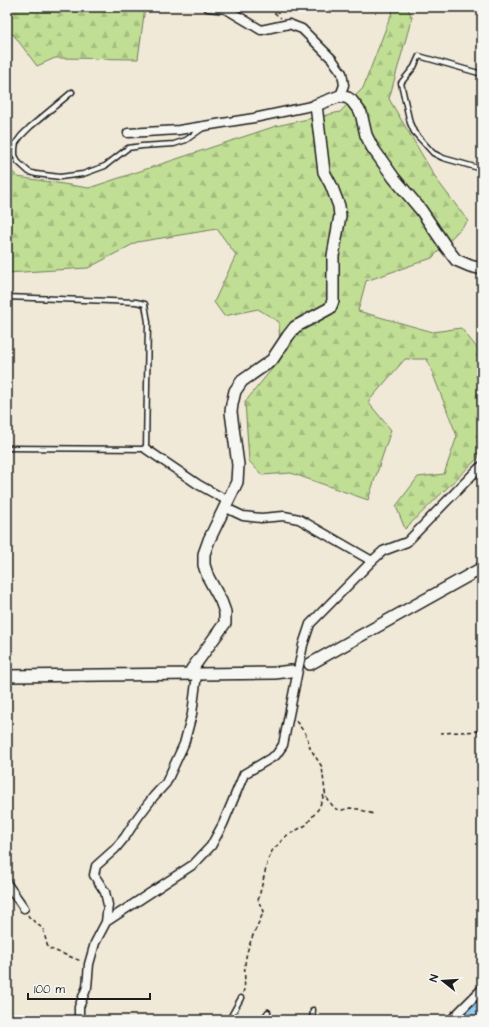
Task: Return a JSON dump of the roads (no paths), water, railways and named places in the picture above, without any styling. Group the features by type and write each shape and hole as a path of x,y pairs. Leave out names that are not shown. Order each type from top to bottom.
{"street":[{"path":"208,7 226,9 261,30 289,24 302,30 332,59 342,73 344,85 340,96"},
{"path":"128,133 179,130 254,118 316,105 340,96 348,98 361,113 366,135 372,147 394,178 421,210 456,260 470,266 480,268"},
{"path":"79,1020 79,1007 87,987 89,964 95,943 106,922 108,905 105,892 94,875 96,866 116,849 126,837 138,817 166,783 184,744 192,714 192,669 225,623 225,612 221,601 208,577 204,565 204,554 209,540 237,482 238,464 231,412 235,391 242,381 272,360 296,327 330,308 333,301 333,256 340,216 339,206 324,172 316,105"},
{"path":"146,449 243,516 261,518 284,516 299,519 372,561"},
{"path":"106,922 194,864 211,846 223,824 244,774 276,755 283,745 303,645 310,624 383,550 407,542 482,466"},
{"path":"310,664 482,568"},
{"path":"7,676 275,673 291,671"},
{"path":"7,884 24,908"},
{"path":"451,1020 482,989"}],"lane":[{"path":"482,74 419,56 414,67 401,83 410,123 414,132 433,153 443,158 482,169"},
{"path":"72,92 30,127 16,143 15,155 18,162 29,172 60,177 83,174 105,166 128,148 174,144 186,140 207,125"},
{"path":"7,297 136,302 144,304 148,322 146,449 7,448"},
{"path":"225,1020 230,1018 241,998"},
{"path":"312,1020 313,1010"},
{"path":"262,1020 268,1012"}],"water":[{"path":"482,997 482,1018 480,1020 458,1020"}]}
